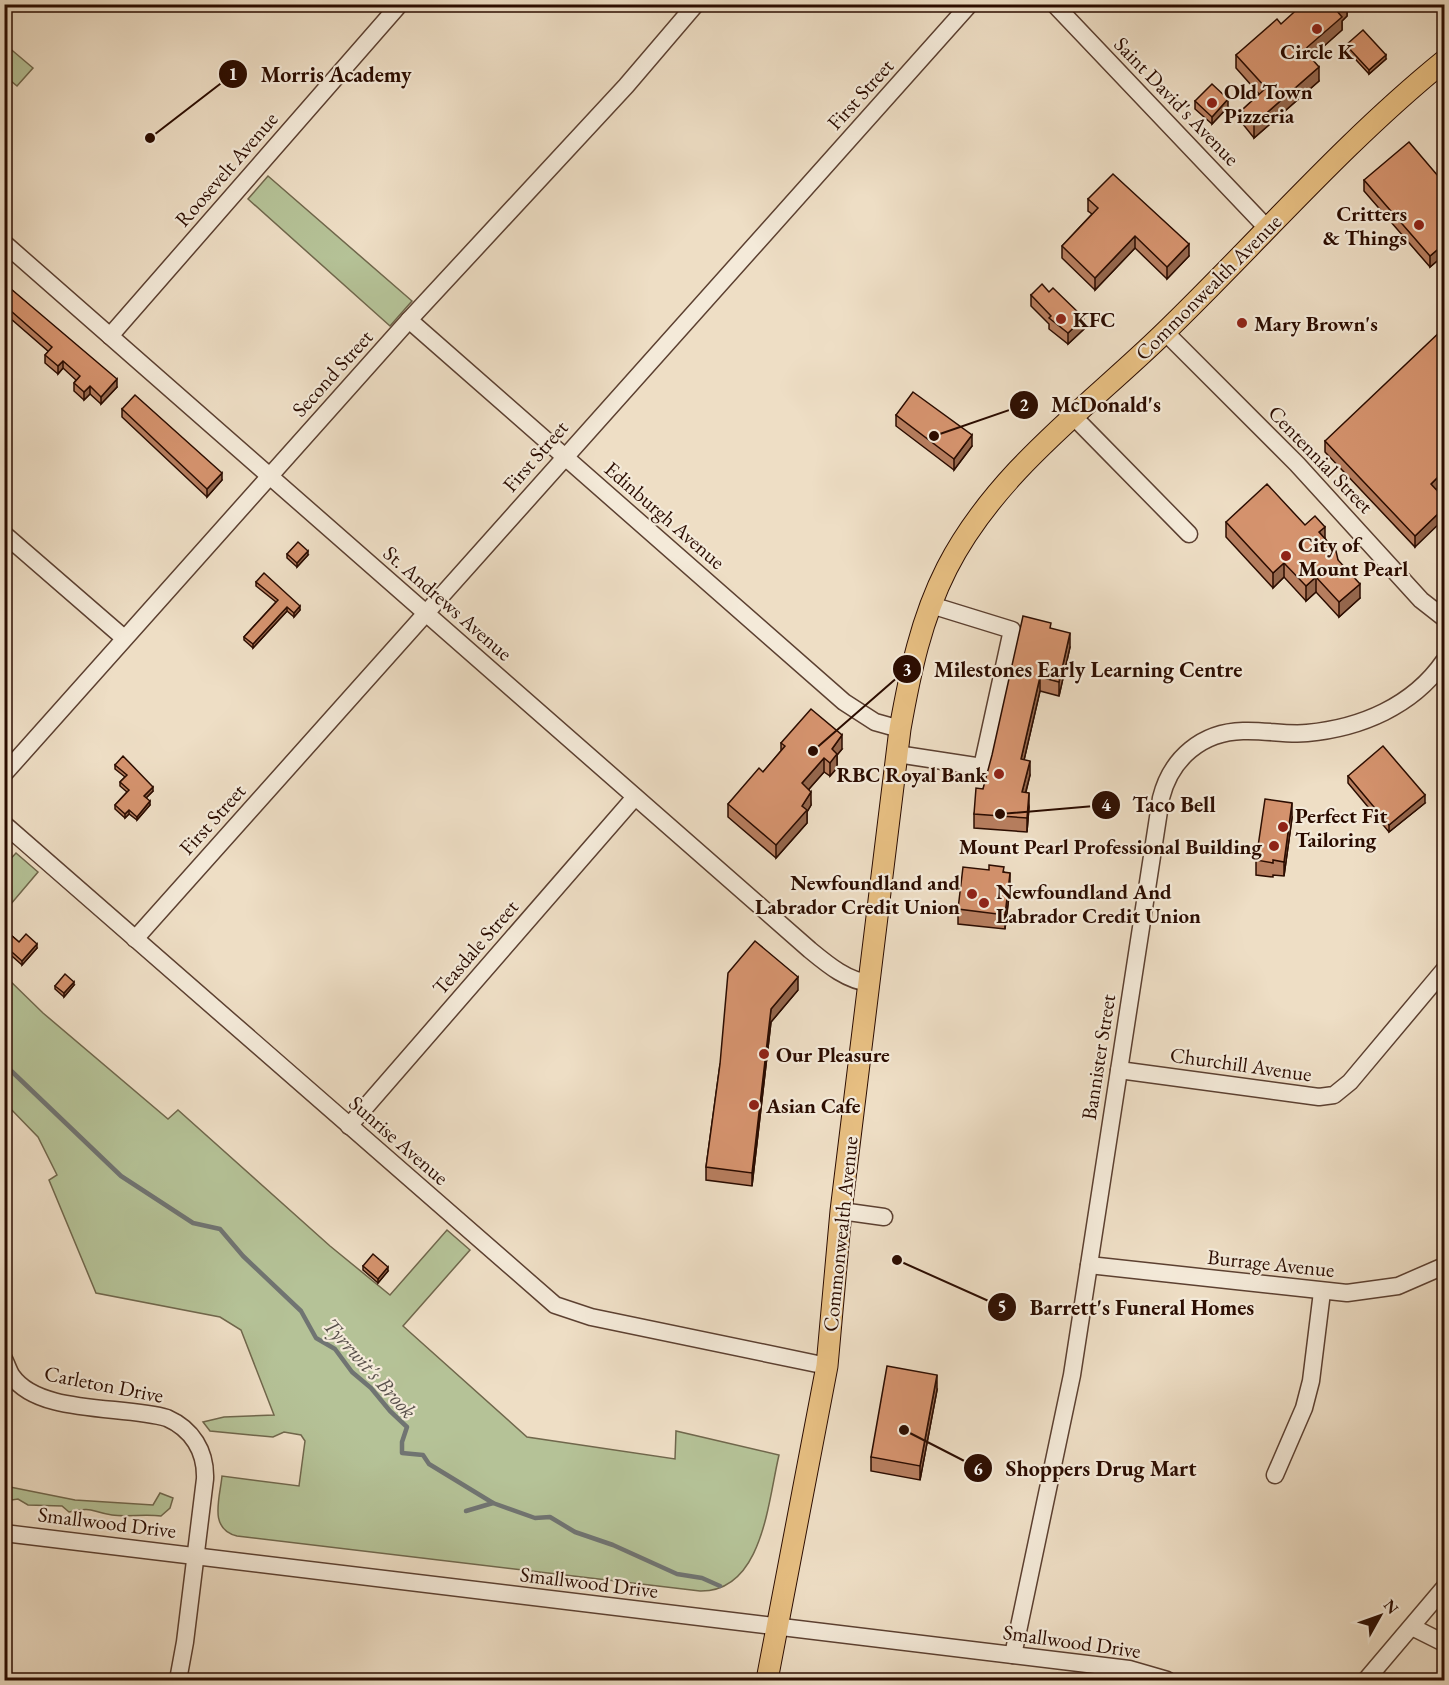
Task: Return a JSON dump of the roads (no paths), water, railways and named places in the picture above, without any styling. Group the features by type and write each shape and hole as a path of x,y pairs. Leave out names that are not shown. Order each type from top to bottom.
{"main road":[{"name":"Commonwealth Avenue","path":"768,1680 827,1366 841,1211 900,729 914,656 931,605 948,567 981,514 1005,484 1165,332 1357,136 1444,57"}],"street":[{"name":"Roosevelt Avenue","path":"110,336 400,4"},
{"name":"Second Street","path":"4,774 410,320 626,86 696,4"},
{"name":"First Street","path":"135,939 970,4"},
{"name":"Saint David's Avenue","path":"1054,4 1267,228"},
{"name":"St. Andrews Avenue","path":"4,243 823,960 850,978 870,983"},
{"name":"Edinburgh Avenue","path":"410,320 844,702 875,722 900,729"},
{"name":"Centennial Street","path":"1165,332 1297,464 1421,600 1444,618"},
{"path":"1074,417 1189,534"},
{"path":"4,534 124,638"},
{"path":"897,754 982,767 1012,630 954,614 931,605"},
{"name":"Bannister Street","path":"1013,1655 1066,1408 1161,798 1167,779 1178,763 1198,743 1223,733 1242,731 1309,733 1376,718 1411,696 1444,661"},
{"name":"Teasdale Street","path":"349,1126 635,797"},
{"name":"Sunrise Avenue","path":"4,825 555,1305 591,1317 827,1366"},
{"name":"Churchill Avenue","path":"1119,1070 1319,1097 1334,1095 1350,1082 1444,970"},
{"path":"841,1211 884,1217"},
{"name":"Burrage Avenue","path":"1089,1265 1322,1292 1376,1291 1419,1279 1444,1266"},
{"path":"1275,1475 1309,1390 1322,1292"},
{"name":"Carleton Drive","path":"4,1359 12,1377 30,1392 51,1401 158,1415 174,1421 188,1431 202,1453 205,1470 185,1642 178,1680"},
{"name":"Smallwood Drive","path":"4,1533 1129,1669 1167,1680"},
{"path":"1366,1680 1444,1588"},
{"path":"1412,1627 1444,1643"}],"waterway":[{"name":"Tyrrwit's Brook","path":"4,1064 121,1176 193,1223 220,1229 243,1256 301,1311 316,1338 335,1349 352,1372 371,1388 407,1427 402,1442 402,1453 423,1455 429,1464 493,1503 535,1518 550,1517 575,1532 613,1545 677,1574 702,1578 720,1586"},
{"path":"466,1511 493,1503"}],"place":[{"name":"Circle K","path":"1317,29"},
{"name":"Old Town Pizzeria","path":"1212,103"},
{"name":"Morris Academy","path":"150,138"},
{"name":"Critters & Things","path":"1419,225"},
{"name":"KFC","path":"1061,319"},
{"name":"Mary Brown's","path":"1242,323"},
{"name":"McDonald's","path":"934,436"},
{"name":"City of Mount Pearl","path":"1286,556"},
{"name":"Milestones Early Learning Centre","path":"813,751"},
{"name":"RBC Royal Bank","path":"999,774"},
{"name":"Taco Bell","path":"1000,814"},
{"name":"Perfect Fit Tailoring","path":"1283,827"},
{"name":"Mount Pearl Professional Building","path":"1274,846"},
{"name":"Newfoundland and Labrador Credit Union","path":"972,894"},
{"name":"Newfoundland And Labrador Credit Union","path":"984,903"},
{"name":"Our Pleasure","path":"764,1054"},
{"name":"Asian Cafe","path":"754,1105"},
{"name":"Barrett's Funeral Homes","path":"897,1260"},
{"name":"Shoppers Drug Mart","path":"904,1430"}]}
